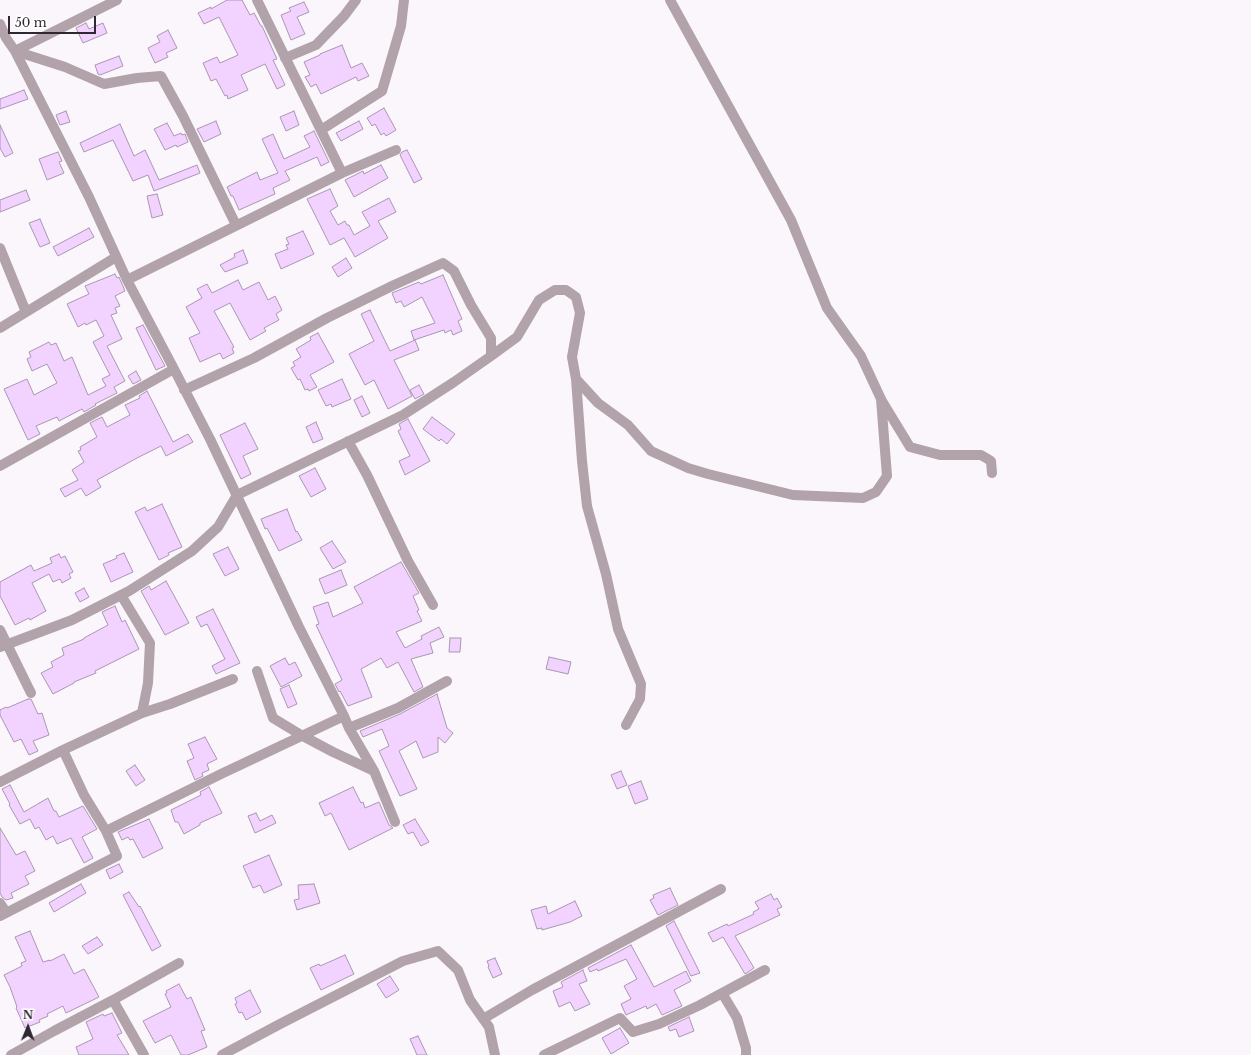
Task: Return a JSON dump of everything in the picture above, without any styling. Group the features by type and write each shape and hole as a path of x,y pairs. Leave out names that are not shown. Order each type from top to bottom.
{"street":[{"path":"15,51 116,0"},
{"path":"257,0 342,173"},
{"path":"286,58 316,45 344,16 356,0"},
{"path":"321,130 382,91 401,26 404,0"},
{"path":"670,0 791,220 827,308 861,356 881,399 910,447 940,455 981,455 991,460 992,473"},
{"path":"0,24 3,40 15,51 89,197 127,280 174,369 237,495 299,627 349,728 374,771 395,822"},
{"path":"15,51 65,67 104,84 137,78 161,76 183,116 236,225"},
{"path":"127,280 342,173 396,150"},
{"path":"0,248 26,312"},
{"path":"0,328 116,257"},
{"path":"184,390 254,358 327,318 443,263 454,271 491,338 491,356"},
{"path":"3,646 72,620 121,595 192,551 218,527 237,495 403,415 454,382 517,337 539,300 555,290 566,290 576,297 580,313 572,357 576,379 587,506 606,574 618,629 641,684 640,699 626,725"},
{"path":"0,466 174,369"},
{"path":"576,379 598,403 628,426 651,452 688,468 792,495 862,498 876,492 887,476 881,399"},
{"path":"348,441 367,475 408,561 433,605"},
{"path":"121,595 150,643 148,683 142,713"},
{"path":"0,630 3,646 31,693"},
{"path":"257,671 273,718 301,735 374,771"},
{"path":"0,782 63,750 142,713 170,704 233,679"},
{"path":"349,728 398,708 447,681"},
{"path":"106,831 301,735 344,716"},
{"path":"0,903 3,914 117,856 106,831 84,795 63,750"},
{"path":"483,1019 539,986 721,889"},
{"path":"222,1055 403,961 438,951 458,970 470,1000 489,1027 495,1055"},
{"path":"11,1055 179,963"},
{"path":"544,1055 620,1018 633,1032 659,1024 700,1006 765,970"},
{"path":"722,993 737,1018 746,1048 746,1055"},
{"path":"113,1000 144,1055"}],"building":[{"path":"227,0 242,0 250,15 254,13 262,26 277,59 273,60 285,85 277,89 265,64 241,75 248,90 228,99 227,95 225,96 216,79 211,81 203,63 217,57 220,63 238,55 219,17 204,24 198,13 211,7 211,9"},
{"path":"304,2 309,12 297,17 305,34 291,40 281,15 291,11 289,8"},
{"path":"86,23 89,29 103,23 107,33 83,43 76,28"},
{"path":"168,30 177,48 166,53 168,57 155,63 148,48 160,42 157,36"},
{"path":"342,45 351,68 362,63 369,76 358,81 356,77 321,94 316,84 311,87 305,77 310,75 304,62"},
{"path":"119,56 123,66 100,75 98,74 95,65"},
{"path":"24,90 28,99 0,109 0,99"},
{"path":"384,108 396,130 386,136 384,133 381,135 375,124 372,126 367,118"},
{"path":"66,111 70,122 60,125 56,115"},
{"path":"294,111 299,125 286,131 280,117"},
{"path":"216,121 221,134 204,142 197,129"},
{"path":"359,121 363,129 341,141 336,133"},
{"path":"167,123 174,136 181,133 182,135 185,134 188,142 165,150 154,129"},
{"path":"120,124 134,156 145,150 159,180 197,165 200,173 154,191 148,175 133,181 113,140 84,152 80,143"},
{"path":"0,125 13,153 5,157 0,148"},
{"path":"314,131 329,162 321,166 317,157 285,171 290,180 273,188 275,194 239,210 227,187 257,172 260,180 278,173 262,139 273,134 284,159 310,147 304,136"},
{"path":"407,150 422,179 414,183 400,155 402,152"},
{"path":"58,152 62,161 59,162 64,173 47,180 39,159"},
{"path":"381,165 388,178 354,197 345,180 363,171 364,174"},
{"path":"330,189 338,206 330,211 338,225 345,221 347,225 349,225 354,235 370,226 362,212 389,198 396,212 378,221 388,238 355,257 344,238 330,245 307,199"},
{"path":"26,190 30,200 0,212 0,200"},
{"path":"157,194 163,215 152,218 147,196"},
{"path":"40,219 50,243 40,247 29,223"},
{"path":"89,228 94,237 58,256 53,247"},
{"path":"303,231 314,254 281,269 275,254 288,249 286,245 289,244 286,238"},
{"path":"243,250 248,263 225,272 220,265 235,257 234,254"},
{"path":"346,258 352,268 338,277 332,267"},
{"path":"115,274 117,278 119,277 125,291 115,296 120,306 115,308 117,313 111,315 122,339 107,346 125,381 114,387 117,393 95,404 96,405 84,412 82,409 59,421 57,417 36,426 40,434 28,440 4,389 27,379 34,395 57,383 47,364 32,371 27,359 31,357 29,352 49,342 51,345 56,343 64,361 72,357 88,395 106,386 102,379 110,375 93,342 104,336 96,320 78,327 67,304 89,294 85,286"},
{"path":"443,275 462,319 458,321 462,331 453,335 451,330 445,333 444,330 414,340 411,331 435,323 422,297 404,307 401,301 396,303 392,293 419,282 421,284"},
{"path":"238,280 243,290 259,282 268,300 275,296 282,310 276,314 279,320 264,328 266,331 250,340 230,303 214,311 234,347 232,348 234,353 223,359 220,353 200,362 189,338 200,333 186,307 202,298 197,289 207,284 212,293"},
{"path":"370,310 390,351 415,340 419,350 394,360 412,396 388,409 374,380 365,385 349,354 374,341 361,314"},
{"path":"143,325 165,366 156,370 136,328"},
{"path":"318,333 334,362 310,375 317,387 309,391 308,389 305,390 300,379 298,380 291,368 295,366 293,362 301,357 296,349 311,340 310,337"},
{"path":"136,371 141,380 133,384 128,376"},
{"path":"342,379 351,399 332,407 331,404 326,406 318,390"},
{"path":"419,385 424,394 415,399 410,390"},
{"path":"147,391 173,442 188,434 193,442 166,456 161,446 97,480 101,487 86,496 81,488 65,497 60,489 78,480 72,470 84,462 78,451 81,450 80,447 97,437 90,423 102,417 107,427 130,415 125,405 140,398 139,396"},
{"path":"362,396 370,413 362,417 354,400"},
{"path":"432,417 455,434 447,444 441,439 439,441 423,429"},
{"path":"408,419 430,461 405,475 399,461 410,456 398,431 401,429 399,424"},
{"path":"316,422 323,439 313,443 306,427"},
{"path":"245,423 258,449 243,456 251,474 241,479 220,435"},
{"path":"315,468 326,489 311,497 299,476"},
{"path":"162,504 182,547 168,553 169,555 159,560 135,512 145,507 147,511"},
{"path":"287,509 296,532 297,531 302,540 279,551 267,528 265,529 261,519"},
{"path":"332,541 346,562 333,569 320,548"},
{"path":"228,547 239,569 225,576 213,554"},
{"path":"124,553 133,572 111,582 103,564"},
{"path":"59,554 61,558 65,556 73,572 69,574 71,578 62,583 60,579 53,582 49,574 32,583 46,611 30,620 29,618 15,625 0,596 0,582 31,565 34,571 52,563 50,558"},
{"path":"401,562 419,593 413,596 419,610 417,611 422,621 396,632 405,648 422,639 421,636 439,627 444,637 430,643 433,653 411,659 423,687 414,692 398,662 387,668 381,658 361,669 372,697 348,706 335,684 342,680 316,625 319,624 313,607 328,602 333,617 363,603 354,587"},
{"path":"341,570 347,585 325,594 319,579"},
{"path":"166,581 189,623 165,635 141,591 149,586 151,590"},
{"path":"84,588 89,597 80,602 75,593"},
{"path":"115,606 122,622 125,620 139,649 95,671 96,673 74,682 53,694 41,673 53,667 51,662 64,655 62,648 84,639 108,625 102,612"},
{"path":"213,609 240,663 216,674 212,666 225,659 207,624 201,627 196,617"},
{"path":"450,638 461,638 460,652 449,652"},
{"path":"549,657 571,662 568,674 546,669"},
{"path":"285,658 289,665 295,662 302,676 281,687 270,666"},
{"path":"289,685 297,704 288,708 280,689"},
{"path":"437,694 447,728 453,733 445,743 438,737 438,752 423,758 416,741 399,751 417,789 400,796 379,751 389,746 382,729 363,737 360,731 400,714"},
{"path":"31,699 38,714 42,713 49,735 33,741 38,751 29,755 21,739 14,742 0,715 0,710"},
{"path":"205,737 217,759 207,764 209,770 202,773 203,776 195,780 187,761 194,758 188,744"},
{"path":"135,765 145,780 136,786 126,771"},
{"path":"621,771 627,785 617,789 611,775"},
{"path":"641,781 648,799 635,804 628,786"},
{"path":"10,785 24,812 48,798 54,811 56,811 59,817 83,806 97,829 82,837 93,858 84,863 71,838 57,844 53,836 46,840 39,827 35,829 30,819 20,824 2,789"},
{"path":"209,787 222,813 200,823 200,825 184,834 178,822 175,822 171,810 201,795 200,792"},
{"path":"353,787 361,803 363,802 365,808 379,802 389,825 393,828 349,850 331,813 325,816 319,803"},
{"path":"256,813 260,821 272,815 276,823 255,833 248,816"},
{"path":"149,819 163,848 143,858 133,839 130,840 128,837 122,840 118,832"},
{"path":"415,819 429,842 421,846 413,832 408,834 403,825"},
{"path":"0,828 16,855 25,851 35,871 25,876 29,884 11,893 13,898 6,900 0,893"},
{"path":"269,855 282,885 264,893 260,885 253,888 243,866"},
{"path":"119,864 123,872 110,879 106,870"},
{"path":"81,884 86,893 54,912 49,903"},
{"path":"314,884 320,903 297,910 294,900 299,899 298,885"},
{"path":"670,888 678,905 658,915 650,900 654,898 653,895"},
{"path":"129,892 139,907 140,906 161,946 152,951 123,895"},
{"path":"771,894 774,900 777,898 782,907 777,909 780,915 735,936 754,968 745,974 723,937 713,942 708,933 754,914 753,912 759,909 755,902"},
{"path":"575,901 582,916 570,922 542,930 542,928 537,929 531,910 546,906 548,914"},
{"path":"674,921 700,973 691,976 666,926"},
{"path":"30,931 43,962 50,961 64,954 74,974 84,969 99,997 66,1013 63,1006 47,1014 48,1016 39,1020 40,1022 25,1028 4,975 22,966 21,963 26,961 15,937"},
{"path":"97,937 103,945 88,954 82,946"},
{"path":"631,945 654,987 686,971 691,981 674,990 682,1006 662,1015 656,1004 647,1009 646,1006 626,1015 621,1004 631,999 624,986 637,979 626,959 598,971 597,969 590,972 588,968"},
{"path":"345,955 354,974 321,990 310,968 319,964 320,966"},
{"path":"495,958 502,974 493,978 487,961"},
{"path":"583,970 587,981 579,984 590,1004 575,1011 570,1002 559,1007 553,991 563,987 561,982"},
{"path":"390,976 399,990 386,998 377,984"},
{"path":"179,984 187,999 191,997 205,1030 201,1031 207,1047 188,1055 181,1055 171,1035 155,1043 143,1021 171,1007 165,994 167,993 166,991"},
{"path":"250,990 261,1012 246,1020 242,1012 239,1013 235,1004 237,1003 235,998"},
{"path":"112,1013 122,1033 117,1035 129,1055 79,1055 76,1047 93,1039 86,1022 103,1014 104,1016"},
{"path":"689,1017 694,1031 679,1037 676,1029 670,1031 668,1027"},
{"path":"620,1028 629,1043 611,1054 602,1038"},
{"path":"418,1036 427,1055 417,1055 410,1039"}]}
